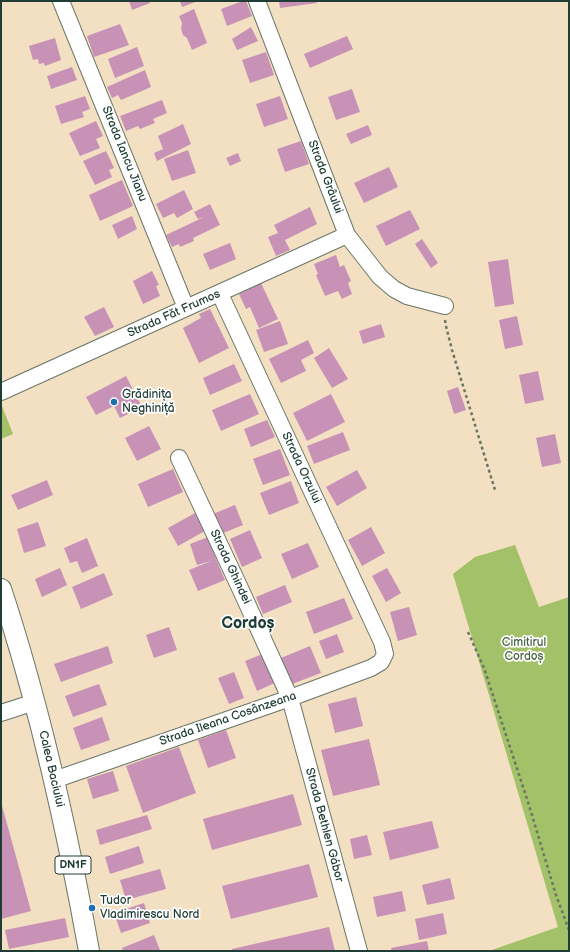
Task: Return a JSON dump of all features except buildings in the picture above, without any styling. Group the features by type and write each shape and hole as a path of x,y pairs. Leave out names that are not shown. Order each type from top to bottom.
{"main road":[{"name":"Calea Baciului","path":"1,590 6,625 34,702 54,780 89,951"}],"street":[{"name":"Strada Iancu Jianu","path":"61,1 186,308"},
{"name":"Strada Grâului","path":"257,1 347,235 380,277 394,289 408,296 445,306"},
{"name":"Strada Făt Frumos","path":"1,392 220,294 347,235"},
{"name":"Strada Orzului","path":"220,294 382,642"},
{"name":"Strada Ghindei","path":"179,458 290,698"},
{"name":"Strada Ileana Cosânzeana","path":"54,780 290,698 371,668 381,662 385,654 382,642"},
{"name":"Strada Bethlen Gábor","path":"290,698 359,951"},
{"path":"1,713 34,702"}],"path":[{"path":"445,306 446,326 495,490"},
{"path":"468,632 484,668 528,802 556,895 569,930"}],"green space":[{"path":"1,406 13,434 1,439"},
{"name":"Cimitirul Cordoș","path":"515,545 539,607 569,597 569,951 489,951 558,927 453,574 475,557"}],"place":[{"name":"Grădinița Neghiniță","path":"114,402"},
{"name":"Tudor Vladimirescu Nord","path":"92,908"}],"district":[{"name":"Cordoș","path":"248,624"}]}
